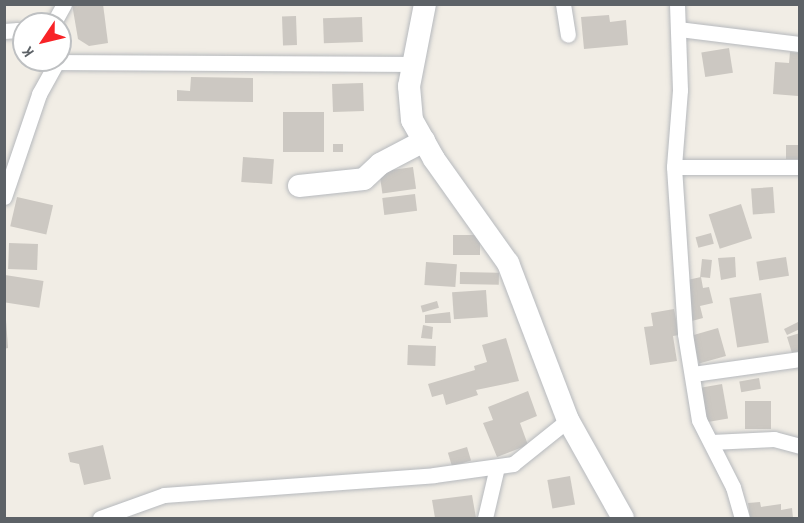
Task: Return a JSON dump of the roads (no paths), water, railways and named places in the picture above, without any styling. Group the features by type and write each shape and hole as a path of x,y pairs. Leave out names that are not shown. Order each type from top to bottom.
{"street":[{"path":"425,4 409,86 412,120 508,263 568,420 623,519"},
{"path":"563,4 568,35"},
{"path":"677,4 680,90 674,167 678,272 699,420 711,442 742,519"},
{"path":"679,29 800,44"},
{"path":"72,61 412,64"},
{"path":"4,197 39,94 50,72"},
{"path":"298,186 364,179 380,164 424,141"},
{"path":"674,167 800,167"},
{"path":"693,374 800,359"},
{"path":"100,519 164,495 434,475 497,467 528,455 568,420"},
{"path":"711,442 774,439 800,446"},
{"path":"485,519 497,467"}]}
